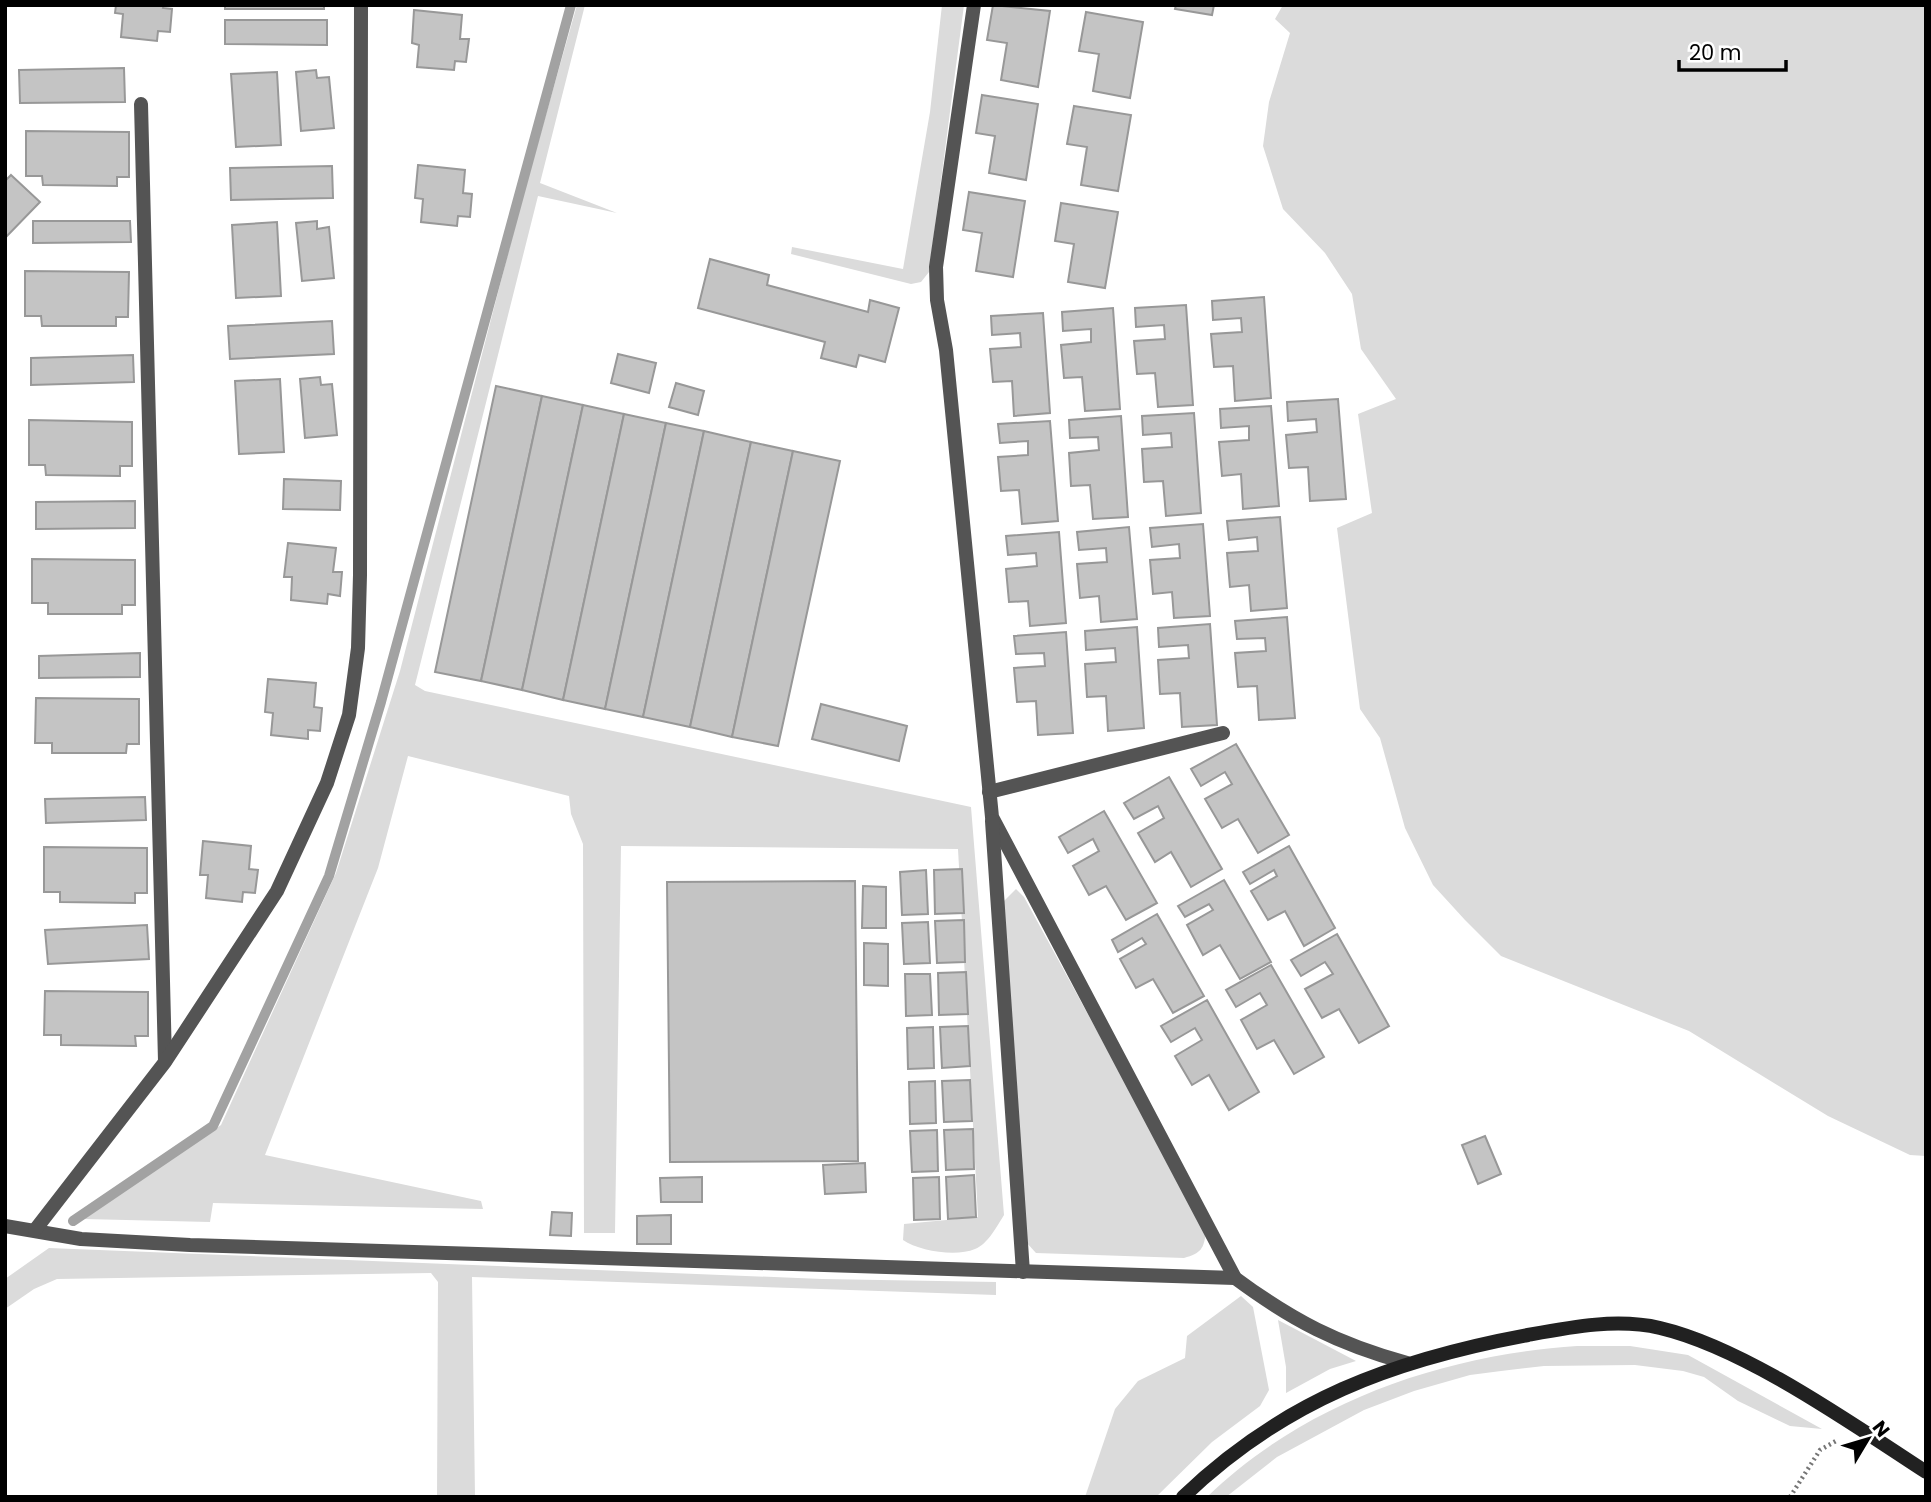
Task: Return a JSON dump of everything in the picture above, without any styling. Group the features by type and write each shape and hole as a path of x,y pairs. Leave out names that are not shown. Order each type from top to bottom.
{"street":[{"path":"35,1230 164,1062 277,891 327,783 349,715 358,648 360,575 361,5"},
{"path":"974,5 936,267 937,300 946,350 992,817 1023,1272"},
{"path":"141,104 164,1062"},
{"path":"989,792 1223,733"},
{"path":"992,817 1235,1279 1298,1322 1337,1340 1408,1363"},
{"path":"5,1226 81,1239 190,1245 1235,1279"},
{"path":"1183,1497 1246,1443 1299,1411 1369,1376 1462,1349 1564,1328 1611,1324 1660,1328 1707,1345 1754,1367 1926,1472"}],"path":[{"path":"1790,1497 1820,1450 1858,1429"}],"shaded area":[{"path":"577,5 585,5 540,183 617,213 538,196 415,685 425,691 971,807 1004,1215 984,1243 967,1251 938,1252 903,1240 904,1224 978,1217 958,849 621,846 615,1233 584,1233 583,844 571,814 569,796 408,756 378,868 265,1155 481,1201 483,1209 213,1203 210,1222 84,1219 221,1125 336,873 400,671 524,192"},
{"path":"942,5 964,5 929,272 921,282 911,284 791,254 792,247 903,269 930,112"},
{"path":"1283,5 1926,5 1926,1156 1910,1155 1828,1116 1689,1031 1501,956 1433,885 1405,828 1380,738 1360,709 1337,528 1372,513 1358,414 1396,399 1361,349 1352,294 1325,253 1283,209 1263,146 1269,102 1290,33 1275,19"},
{"path":"1016,889 1024,897 1206,1231 1203,1246 1194,1254 1184,1258 1036,1253 1026,1242 1003,902"},
{"path":"49,1248 822,1279 996,1282 996,1295 472,1277 475,1497 437,1497 438,1282 431,1273 57,1279 34,1289 5,1309 5,1279"},
{"path":"1241,1296 1253,1307 1269,1390 1260,1406 1212,1442 1156,1497 1085,1497 1115,1409 1138,1381 1185,1358 1187,1336"},
{"path":"1278,1320 1356,1361 1330,1369 1286,1393 1286,1367"},
{"path":"1577,1346 1630,1346 1688,1355 1822,1429 1790,1426 1738,1401 1704,1377 1683,1371 1635,1365 1544,1366 1470,1375 1414,1391 1364,1410 1277,1457 1226,1497 1207,1497 1246,1464 1287,1435 1378,1389 1476,1360"}],"building":[{"path":"116,5 164,5 163,8 172,9 170,32 158,31 157,41 121,37 123,14 115,13"},
{"path":"225,5 324,5 324,9 225,9"},
{"path":"993,5 1050,11 1038,87 1001,80 1007,43 987,40"},
{"path":"1176,5 1214,5 1212,15 1175,9"},
{"path":"414,10 462,15 460,39 469,39 466,62 455,61 454,70 417,67 419,45 412,43"},
{"path":"1086,12 1143,22 1130,98 1093,91 1099,54 1079,51"},
{"path":"225,20 327,20 327,45 225,44"},
{"path":"124,68 125,102 20,103 19,70"},
{"path":"316,70 317,78 329,77 334,128 301,131 296,72"},
{"path":"277,72 281,145 236,147 231,74"},
{"path":"982,95 1038,104 1026,180 989,173 995,136 976,133"},
{"path":"1074,106 1131,115 1118,191 1081,185 1087,147 1067,144"},
{"path":"26,131 129,132 129,177 117,177 117,186 43,185 42,176 26,176"},
{"path":"418,165 465,170 463,193 472,194 470,217 458,216 457,226 421,222 423,199 415,198"},
{"path":"332,166 333,198 231,200 230,168"},
{"path":"11,175 40,202 5,238 5,181"},
{"path":"969,192 1025,201 1013,277 976,271 982,233 963,230"},
{"path":"1061,203 1118,212 1105,288 1068,282 1074,244 1055,241"},
{"path":"33,221 130,221 131,242 33,243"},
{"path":"317,221 317,229 329,227 334,278 302,281 296,223"},
{"path":"277,222 281,296 236,298 232,225"},
{"path":"710,259 769,275 767,285 868,312 870,300 899,308 885,362 859,355 856,367 821,358 825,342 698,308"},
{"path":"25,271 129,272 128,317 116,317 116,326 42,326 41,316 25,316"},
{"path":"1264,297 1271,398 1235,401 1233,366 1214,367 1211,334 1242,332 1241,318 1213,320 1212,301"},
{"path":"1186,305 1193,405 1158,407 1155,373 1137,374 1134,341 1165,339 1164,325 1136,327 1135,308"},
{"path":"1113,308 1120,409 1085,411 1082,377 1064,378 1061,345 1091,342 1091,329 1063,331 1062,312"},
{"path":"1043,313 1050,413 1014,416 1012,381 993,382 990,349 1021,347 1020,333 992,335 991,316"},
{"path":"332,321 334,354 230,359 228,326"},
{"path":"618,354 656,363 649,393 611,383"},
{"path":"133,355 134,382 31,385 31,358"},
{"path":"320,377 321,385 332,384 337,435 305,438 300,379"},
{"path":"280,379 284,452 239,454 235,381"},
{"path":"676,383 704,391 698,415 669,407"},
{"path":"496,386 542,396 481,681 435,672"},
{"path":"542,396 583,405 522,690 481,681"},
{"path":"1338,399 1346,499 1310,501 1308,467 1289,468 1286,435 1317,432 1316,419 1288,421 1287,402"},
{"path":"583,405 624,414 563,700 522,690"},
{"path":"1271,406 1279,506 1243,509 1241,474 1222,476 1219,442 1249,440 1249,426 1221,428 1220,409"},
{"path":"1194,413 1201,513 1166,516 1163,481 1144,482 1142,449 1172,447 1171,433 1143,435 1142,416"},
{"path":"624,414 666,423 605,709 563,700"},
{"path":"1121,416 1128,517 1093,519 1090,485 1071,486 1069,453 1099,450 1098,437 1070,438 1069,420"},
{"path":"29,420 132,422 132,466 120,466 120,476 46,475 45,465 29,465"},
{"path":"1050,421 1058,521 1022,524 1019,490 1001,491 998,457 1028,455 1028,441 1000,443 998,424"},
{"path":"666,423 704,431 643,717 605,709"},
{"path":"704,431 751,442 690,727 643,717"},
{"path":"751,442 793,451 732,737 690,727"},
{"path":"793,451 840,461 778,746 732,737"},
{"path":"284,479 341,481 340,510 283,509"},
{"path":"135,501 135,528 36,529 36,502"},
{"path":"1280,517 1287,608 1251,611 1249,585 1230,587 1227,553 1258,551 1257,537 1229,540 1227,521"},
{"path":"1203,524 1210,616 1174,618 1172,592 1153,594 1150,560 1180,558 1179,544 1152,547 1150,528"},
{"path":"1129,527 1137,619 1101,622 1099,596 1080,598 1077,564 1107,562 1106,548 1079,550 1077,532"},
{"path":"1059,532 1066,623 1030,626 1028,601 1009,602 1006,569 1037,566 1036,553 1008,555 1006,536"},
{"path":"288,543 336,548 333,572 342,572 340,596 328,594 327,604 291,600 292,577 284,577"},
{"path":"32,559 135,560 135,605 122,605 122,614 48,614 48,603 32,603"},
{"path":"1287,617 1295,718 1259,720 1257,686 1238,687 1235,653 1266,651 1265,638 1237,639 1235,621"},
{"path":"1210,624 1217,725 1182,727 1180,693 1160,694 1158,660 1189,658 1188,645 1159,647 1158,628"},
{"path":"1137,627 1144,728 1108,731 1106,696 1087,697 1085,664 1116,662 1115,648 1086,650 1085,631"},
{"path":"1066,632 1073,733 1038,735 1036,701 1017,702 1014,668 1045,666 1044,653 1016,654 1014,636"},
{"path":"140,653 140,677 39,678 39,656"},
{"path":"268,679 316,683 314,707 322,708 320,731 308,730 308,739 271,735 273,713 265,712"},
{"path":"36,698 139,699 139,744 127,744 126,753 52,753 52,743 35,743"},
{"path":"821,704 907,726 899,761 812,739"},
{"path":"1236,744 1289,835 1258,853 1238,819 1222,828 1205,799 1232,784 1225,772 1201,786 1191,769"},
{"path":"1169,777 1222,869 1191,887 1171,852 1155,862 1138,833 1164,818 1158,806 1134,819 1124,803"},
{"path":"145,797 146,820 46,823 45,799"},
{"path":"1104,811 1157,903 1126,920 1106,886 1089,895 1073,866 1099,851 1093,839 1068,853 1059,837"},
{"path":"203,841 251,846 249,869 258,870 255,893 243,892 242,902 206,898 208,875 200,875"},
{"path":"1289,846 1335,928 1304,946 1285,911 1268,920 1251,891 1277,876 1274,870 1250,884 1243,872"},
{"path":"44,847 147,848 147,893 135,893 135,903 60,902 60,892 44,892"},
{"path":"962,869 964,913 935,914 934,870"},
{"path":"926,870 928,914 902,915 900,872"},
{"path":"1224,880 1271,962 1240,979 1220,945 1203,955 1187,925 1213,910 1209,904 1185,917 1178,906"},
{"path":"855,881 858,1161 670,1162 667,882"},
{"path":"863,886 886,887 886,928 862,928"},
{"path":"1157,914 1204,996 1173,1013 1153,979 1136,988 1120,959 1146,944 1142,938 1118,952 1112,940"},
{"path":"964,920 965,962 937,963 935,921"},
{"path":"928,922 930,963 904,964 902,923"},
{"path":"147,925 149,959 48,964 45,930"},
{"path":"1337,934 1389,1026 1359,1043 1339,1009 1322,1018 1305,989 1333,974 1325,962 1301,976 1291,960"},
{"path":"864,943 888,944 888,986 864,985"},
{"path":"1271,965 1324,1057 1294,1074 1274,1040 1257,1049 1241,1020 1267,1005 1260,993 1236,1007 1226,990"},
{"path":"966,972 968,1014 939,1015 938,973"},
{"path":"905,974 930,974 932,1015 906,1016"},
{"path":"45,991 148,992 148,1036 135,1036 136,1046 61,1045 61,1035 44,1035"},
{"path":"1207,1000 1259,1092 1229,1110 1209,1075 1192,1085 1175,1056 1202,1040 1195,1028 1171,1042 1161,1026"},
{"path":"968,1026 970,1066 942,1068 940,1027"},
{"path":"933,1027 934,1068 908,1069 907,1028"},
{"path":"970,1080 972,1121 944,1122 942,1081"},
{"path":"935,1081 936,1123 910,1124 909,1082"},
{"path":"973,1129 974,1169 946,1170 944,1130"},
{"path":"937,1130 938,1171 912,1172 910,1131"},
{"path":"1485,1136 1501,1174 1478,1184 1462,1145"},
{"path":"865,1163 866,1192 825,1194 823,1165"},
{"path":"974,1175 976,1217 948,1219 946,1177"},
{"path":"702,1177 702,1202 661,1202 660,1178"},
{"path":"939,1177 940,1219 914,1220 913,1178"},
{"path":"552,1212 572,1213 571,1236 550,1235"},
{"path":"671,1215 671,1244 637,1244 637,1216"}],"waterway":[{"path":"73,1221 213,1126 329,876 381,702 571,5"}]}
